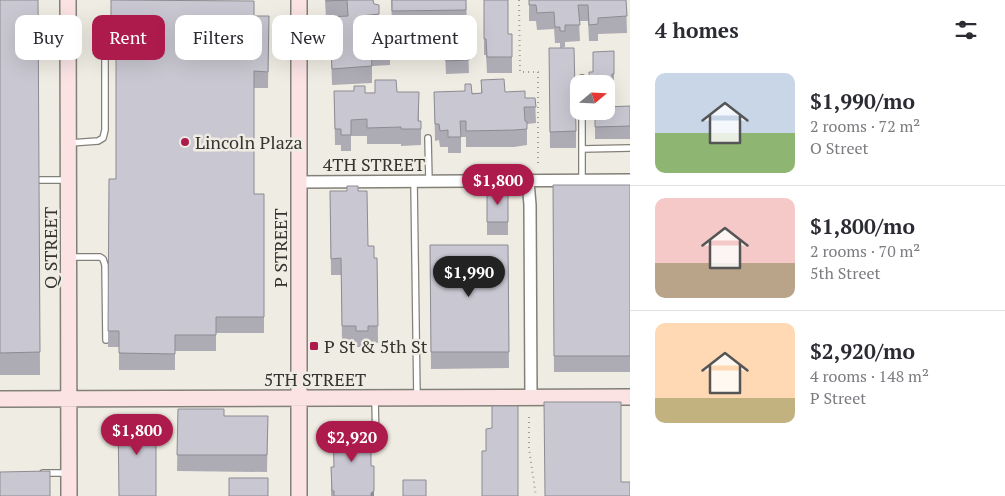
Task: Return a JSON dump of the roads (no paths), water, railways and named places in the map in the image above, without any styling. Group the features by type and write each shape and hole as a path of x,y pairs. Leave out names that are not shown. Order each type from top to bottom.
{"main road":[{"name":"Q STREET","path":"68,0 69,496"},
{"name":"P STREET","path":"299,0 299,496"},
{"name":"5TH STREET","path":"0,399 630,397"}],"street":[{"name":"4TH STREET","path":"299,182 630,180"},
{"path":"528,181 530,205 530,398"}],"lane":[{"path":"68,144 98,141 103,138 105,130 105,60"},
{"path":"582,120 582,180"},
{"path":"428,138 429,182"},
{"path":"582,149 630,148"},
{"path":"40,180 68,180"},
{"path":"414,182 417,398"},
{"path":"68,257 100,257 103,259 105,265 106,340"},
{"path":"375,398 376,444"},
{"path":"37,473 68,473"}],"place":[{"name":"Lincoln Plaza","path":"185,142"},
{"name":"P St & 5th St","path":"314,346"}]}
